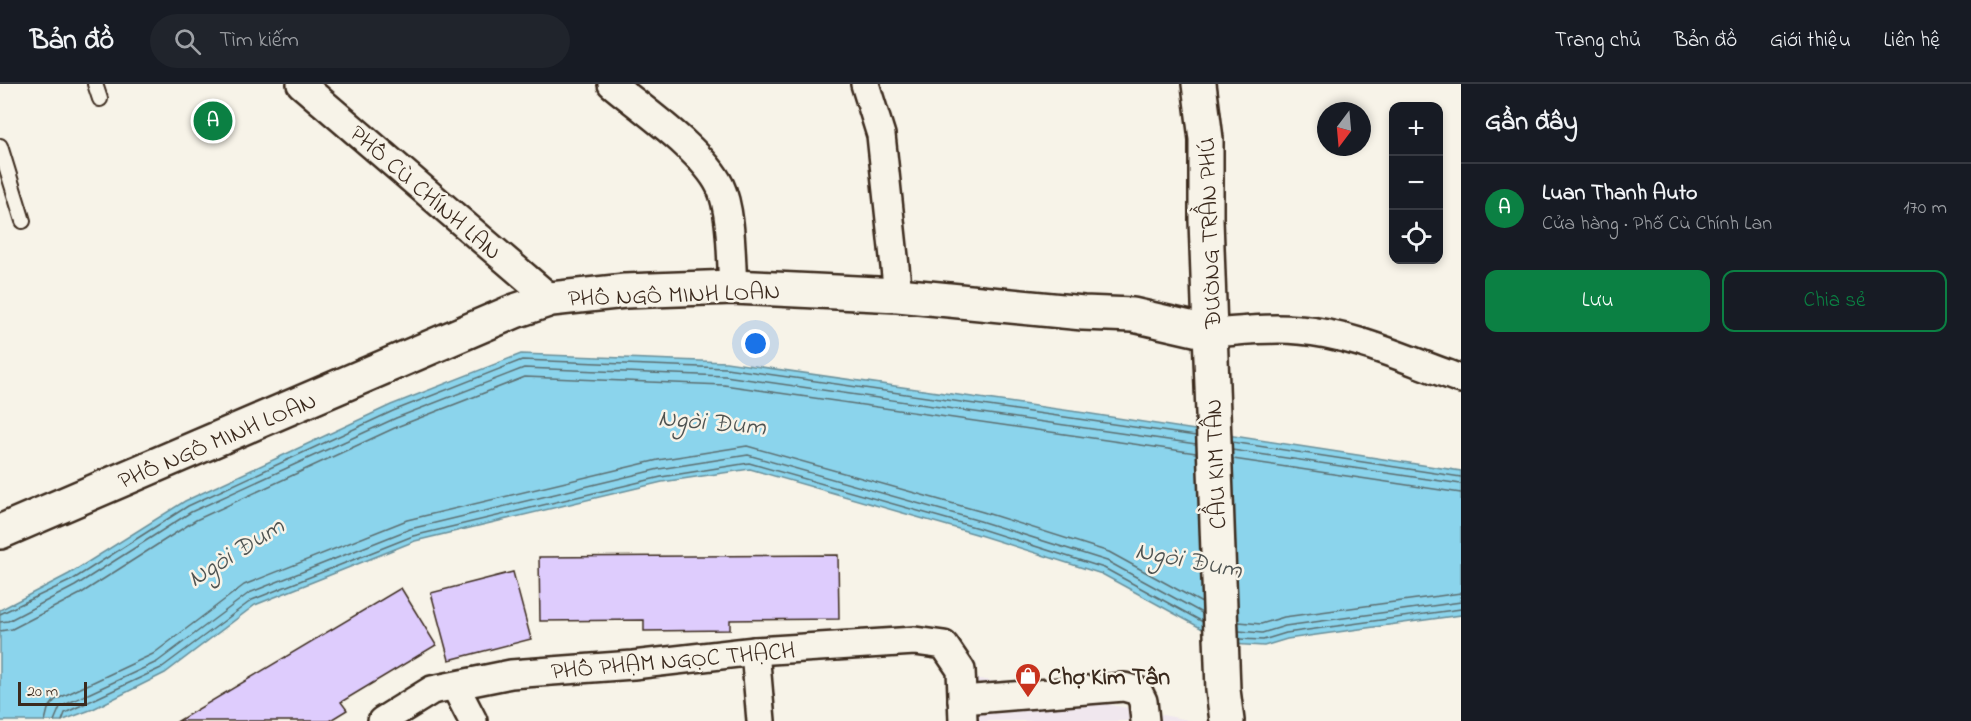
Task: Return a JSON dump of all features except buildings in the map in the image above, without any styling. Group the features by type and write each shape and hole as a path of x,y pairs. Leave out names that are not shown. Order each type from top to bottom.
{"main road":[{"name":"ĐƯỜNG TRẦN PHÚ","path":"1199,84 1206,139 1206,219 1213,383"},
{"name":"PHỐ NGÔ MINH LOAN","path":"0,532 515,311 551,299 625,291 733,288 898,295 1083,313 1132,315 1212,333"},
{"name":"CẦU KIM TÂN","path":"1213,383 1225,705"}],"street":[{"name":"PHỐ CÙ CHÍNH LAN","path":"301,84 551,299"},
{"path":"612,84 705,164 720,187 726,210 733,288"},
{"path":"866,84 881,135 898,295"},
{"path":"1212,333 1301,330 1349,340 1461,379"},
{"name":"PHỐ PHẠM NGỌC THẠCH","path":"382,721 432,690 511,674 633,665 754,651 915,641 944,645 961,670 963,710"},
{"path":"754,651 761,721"},
{"path":"454,686 473,721"},
{"path":"963,710 1124,687 1138,691 1143,702 1145,721"}],"lane":[{"path":"95,84 100,99"},
{"path":"0,146 23,221"}],"shaded area":[{"name":"Chợ Kim Tân","path":"971,677 1193,721 976,721"}],"water":[{"name":"Ngòi Đum","path":"521,354 726,362 1085,413 1461,471 1461,615 1287,639 1264,646 1230,644 1102,574 976,534 750,469 662,482 415,541 255,605 165,673 93,709 61,721 0,721 0,610 69,574 185,501 391,405"}],"place":[{"name":"Luan Thanh Auto","path":"213,121"},
{"name":"Chợ Kim Tân","path":"1028,699"}]}
